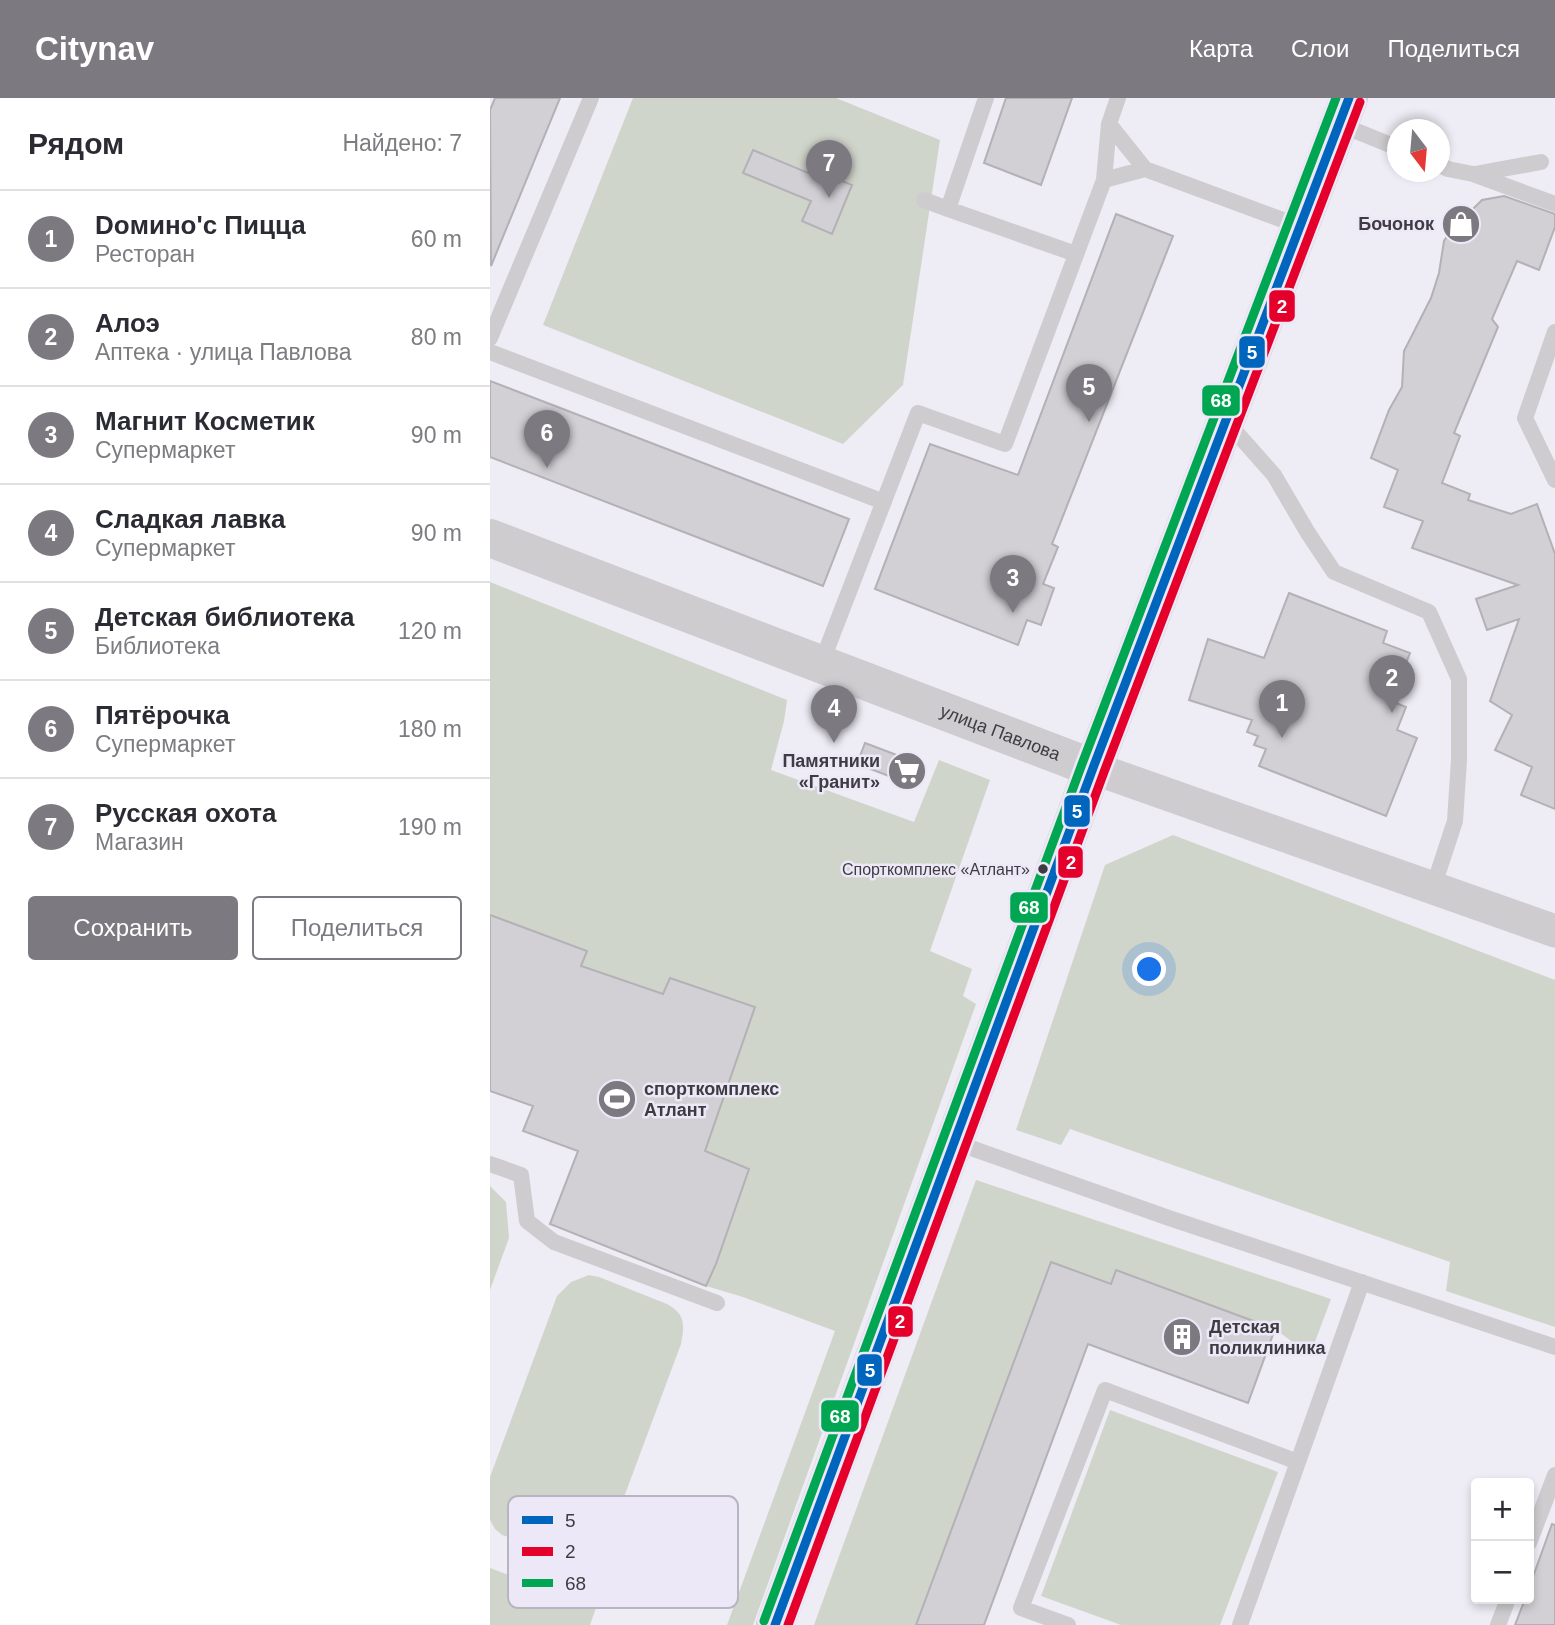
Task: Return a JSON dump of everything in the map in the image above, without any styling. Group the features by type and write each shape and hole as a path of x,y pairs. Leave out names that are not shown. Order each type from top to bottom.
{"main road":[{"path":"775,1625 1093,768 1344,111"},
{"name":"улица Павлова","path":"490,538 1093,768"}],"street":[{"name":"улица Павлова","path":"1093,768 1555,931"}],"lane":[{"path":"490,338 591,98"},
{"path":"948,209 986,98"},
{"path":"821,664 918,413 1005,444 1104,180 1109,124 1118,98"},
{"path":"1344,111 1387,140"},
{"path":"1109,124 1145,169 1299,226"},
{"path":"1473,174 1541,162"},
{"path":"1450,168 1555,204"},
{"path":"1104,180 1145,169"},
{"path":"924,200 1076,254"},
{"path":"1555,332 1525,418 1555,480"},
{"path":"490,352 884,502"},
{"path":"1225,420 1274,475 1334,572 1429,612 1458,679 1459,760 1455,821 1433,888"},
{"path":"954,1142 1168,1218 1555,1347"},
{"path":"490,1164 521,1175 527,1221 554,1242 717,1303"},
{"path":"1240,1625 1362,1282"},
{"path":"1068,1625 1021,1608 1105,1390 1298,1462"},
{"path":"1530,1541 1555,1475"},
{"path":"1497,1625 1506,1604"}],"shaded area":[{"path":"633,98 836,98 940,140 903,385 843,444 543,325"},
{"path":"490,582 787,700 771,770 914,822 939,760 990,780 930,951 972,969 963,996 976,1004 753,1625 727,1625 733,1608 738,1608 738,1595 835,1331 706,1286 749,1169 705,1151 755,1007 670,978 663,994 581,966 586,951 490,915"},
{"path":"1173,835 1555,980 1555,1327 1446,1291 1450,1262 1070,1129 1061,1145 1016,1130 1105,865"},
{"path":"976,1180 1331,1299 1310,1355 1275,1329 1117,1270 1111,1284 1051,1263 916,1625 814,1625"},
{"path":"490,1186 506,1202 509,1238 490,1290"},
{"path":"589,1275 599,1277 667,1304 682,1320 681,1344 624,1496 508,1496 508,1537 495,1529 490,1520 490,1477 557,1296 571,1282"},
{"path":"1110,1410 1278,1472 1220,1625 1121,1625 1041,1596"},
{"path":"490,1568 508,1575 508,1608 596,1608 590,1625 490,1625"}],"building":[{"path":"495,98 560,98 491,266 490,110"},
{"path":"1006,98 1072,98 1041,185 984,163"},
{"path":"753,150 820,178 822,173 852,185 832,234 802,221 811,201 743,173"},
{"path":"1504,196 1555,214 1555,227 1539,270 1517,261 1492,319 1498,327 1454,433 1460,436 1442,483 1470,494 1468,500 1511,514 1537,504 1555,554 1555,809 1521,795 1532,767 1495,750 1512,715 1490,701 1519,619 1487,630 1476,599 1518,585 1412,548 1423,521 1384,507 1398,470 1371,458 1389,410 1402,387 1404,351 1431,298 1439,273 1444,241 1463,213 1467,215 1482,200"},
{"path":"1116,214 1173,236 1052,544 1058,547 1043,584 1054,588 1041,625 1027,620 1018,645 875,589 930,444 1018,475"},
{"path":"490,381 849,519 823,586 490,457"},
{"path":"1289,593 1387,631 1383,643 1410,653 1391,701 1406,707 1397,730 1417,738 1386,816 1259,766 1266,749 1254,745 1258,736 1247,732 1252,720 1189,700 1208,639 1264,658"},
{"path":"865,743 918,763 910,784 857,764"},
{"name":"спорткомплекс Атлант","path":"490,915 587,951 581,966 663,994 670,978 755,1007 705,1151 749,1169 706,1286 550,1224 578,1151 523,1131 533,1106 490,1091"},
{"path":"1051,1262 1111,1284 1116,1270 1275,1329 1248,1403 1088,1344 984,1625 916,1625"},
{"path":"1552,1524 1555,1525 1555,1625 1515,1625 1523,1604 1534,1604 1534,1574"}],"transit line":[{"name":"68","path":"764,1621 1082,764 1336,98"},
{"name":"5","path":"775,1625 1093,768 1349,98"},
{"name":"2","path":"788,1625 1104,772 1360,102"}],"place":[{"name":"Русская охота","path":"829,198"},
{"name":"Бочонок","path":"1461,224"},
{"name":"Детская библиотека","path":"1089,422"},
{"name":"Пятёрочка","path":"547,468"},
{"name":"Магнит Косметик","path":"1013,613"},
{"name":"Алоэ","path":"1392,713"},
{"name":"Doмино'с Пицца","path":"1282,738"},
{"name":"Сладкая лавка","path":"834,743"},
{"name":"Памятники «Гранит»","path":"907,771"},
{"name":"Спорткомплекс «Атлант»","path":"1043,869"},
{"name":"спорткомплекс Атлант","path":"617,1099"},
{"name":"Детская поликлиника","path":"1182,1337"}]}
